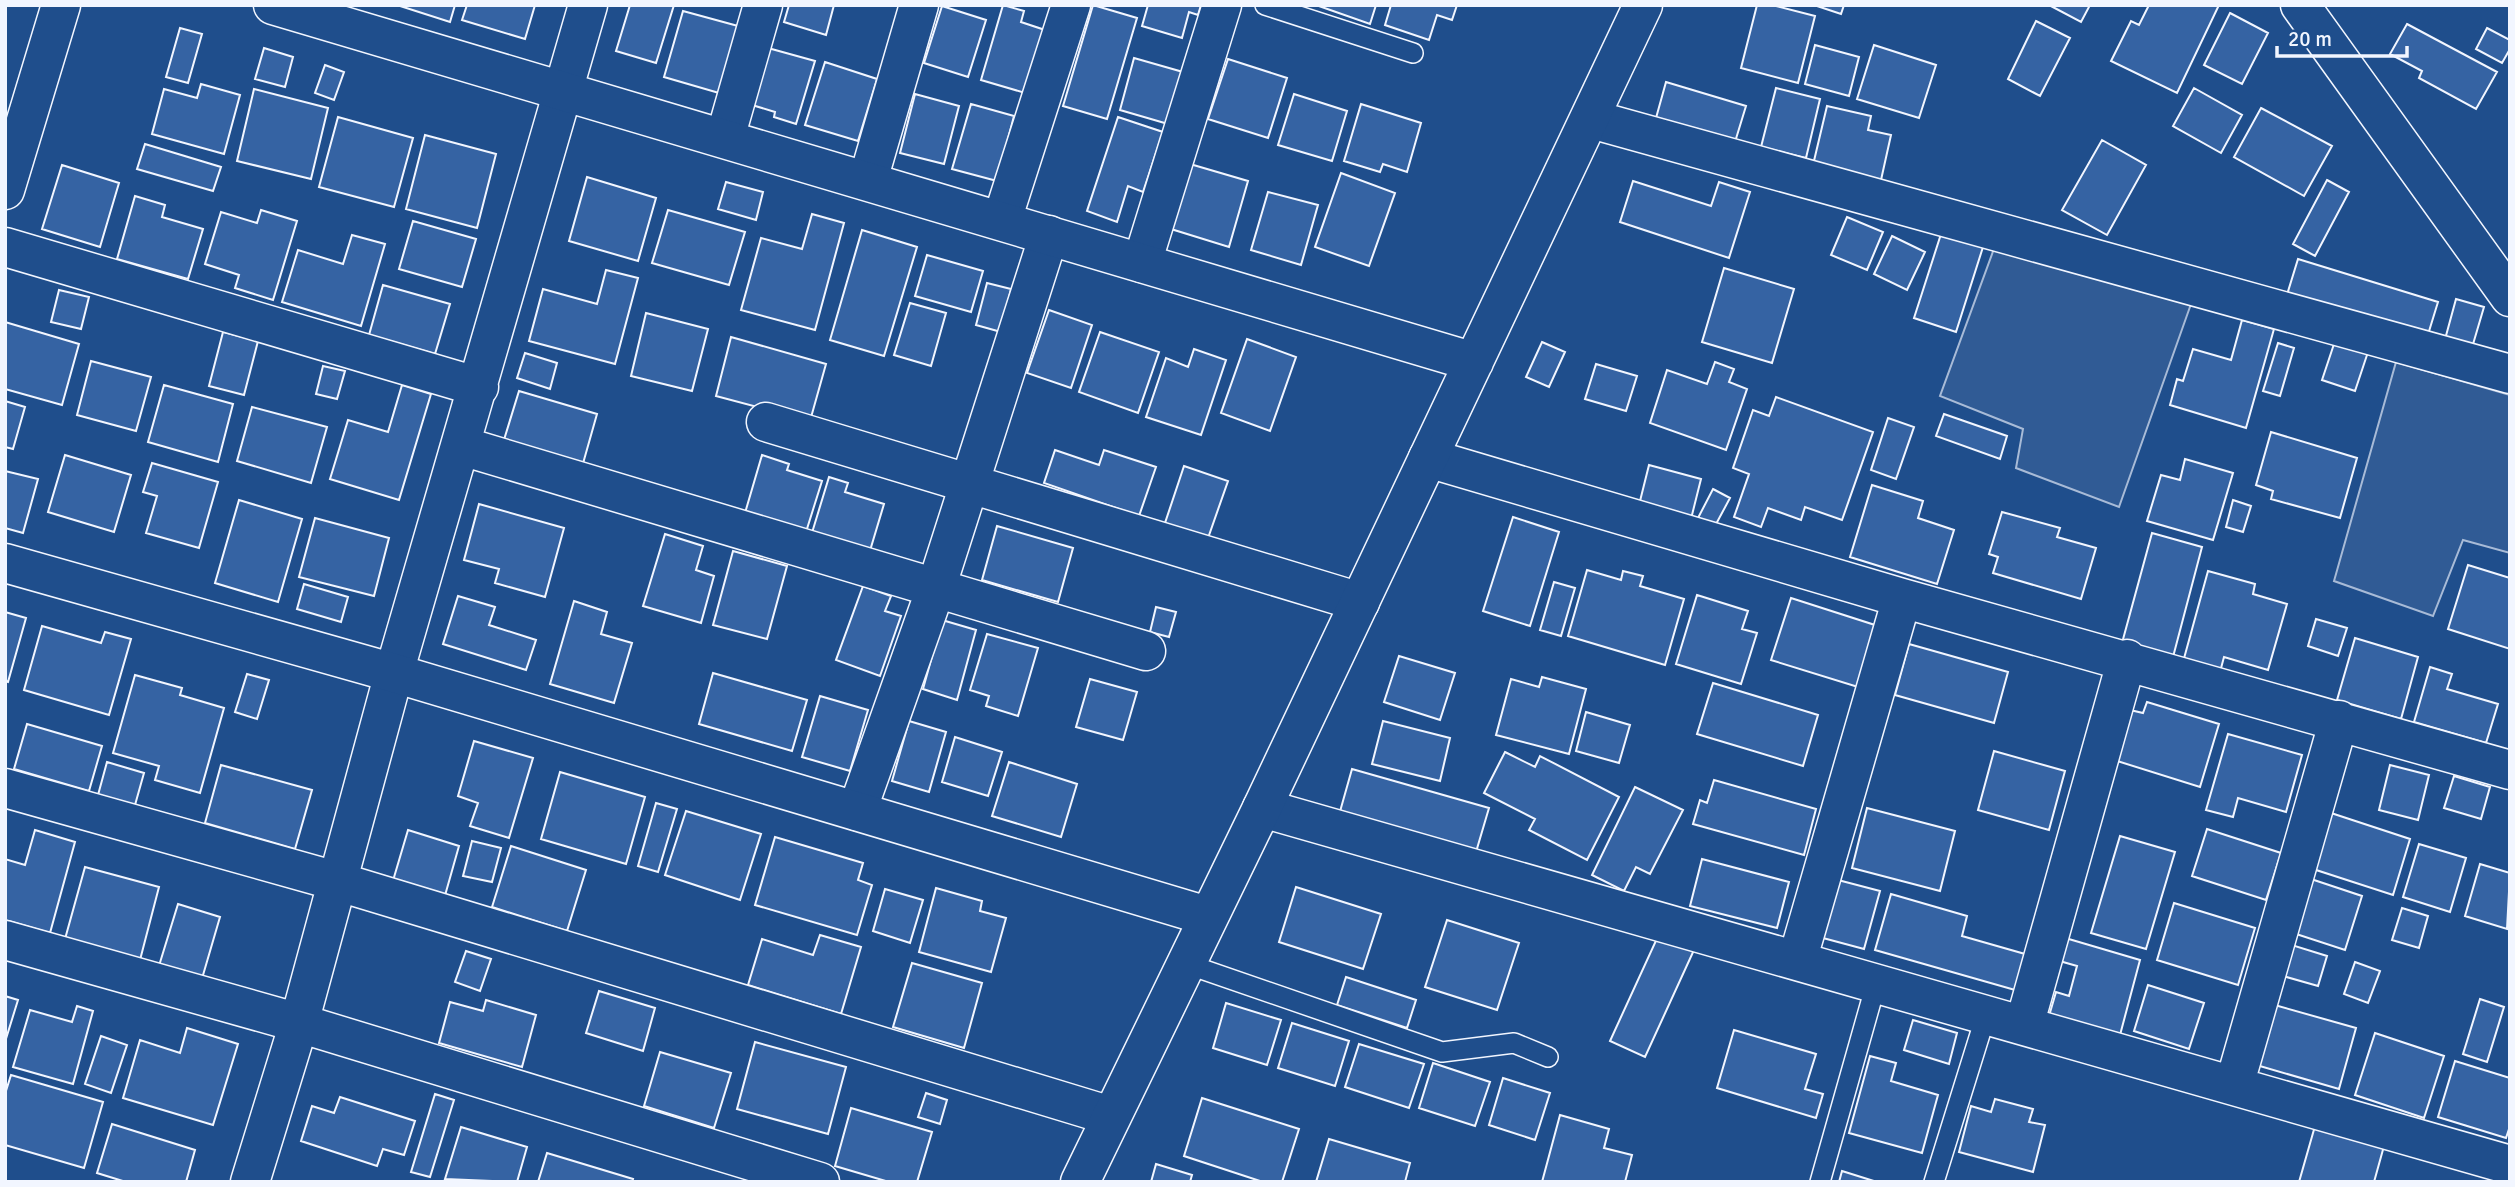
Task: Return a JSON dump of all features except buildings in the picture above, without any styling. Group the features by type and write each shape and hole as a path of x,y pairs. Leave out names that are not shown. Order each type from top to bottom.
{"street":[{"path":"5,190 61,5"},
{"path":"273,5 1474,362"},
{"path":"250,1182 299,1023 394,673 588,5"},
{"path":"725,138 763,5"},
{"path":"868,180 919,5"},
{"path":"1002,220 1071,5"},
{"path":"1142,263 1222,5"},
{"path":"1080,1182 1207,916 1262,808 1643,5"},
{"path":"2300,5 2510,297"},
{"path":"1591,118 2510,374"},
{"path":"857,811 936,588 1049,235"},
{"path":"5,247 479,387"},
{"path":"766,422 1360,602"},
{"path":"462,446 1146,651"},
{"path":"1428,458 1902,598 2127,659 2510,770"},
{"path":"5,563 394,673 1207,916"},
{"path":"1797,961 1902,598"},
{"path":"2024,1026 2127,659"},
{"path":"2234,1086 2339,720"},
{"path":"5,788 336,881 1111,1116"},
{"path":"1262,808 2510,1166"},
{"path":"5,940 299,1023 820,1182"}],"lane":[{"path":"1265,5 1413,53"},
{"path":"1185,963 1442,1052 1514,1043 1548,1057"},
{"path":"1820,1182 1876,984"},
{"path":"1934,1182 1986,1015"}],"shaded area":[{"path":"1995,246 2191,304 2119,507 2016,468 2023,429 1940,396"},
{"path":"2396,362 2510,395 2510,553 2463,540 2433,616 2334,581"}]}
